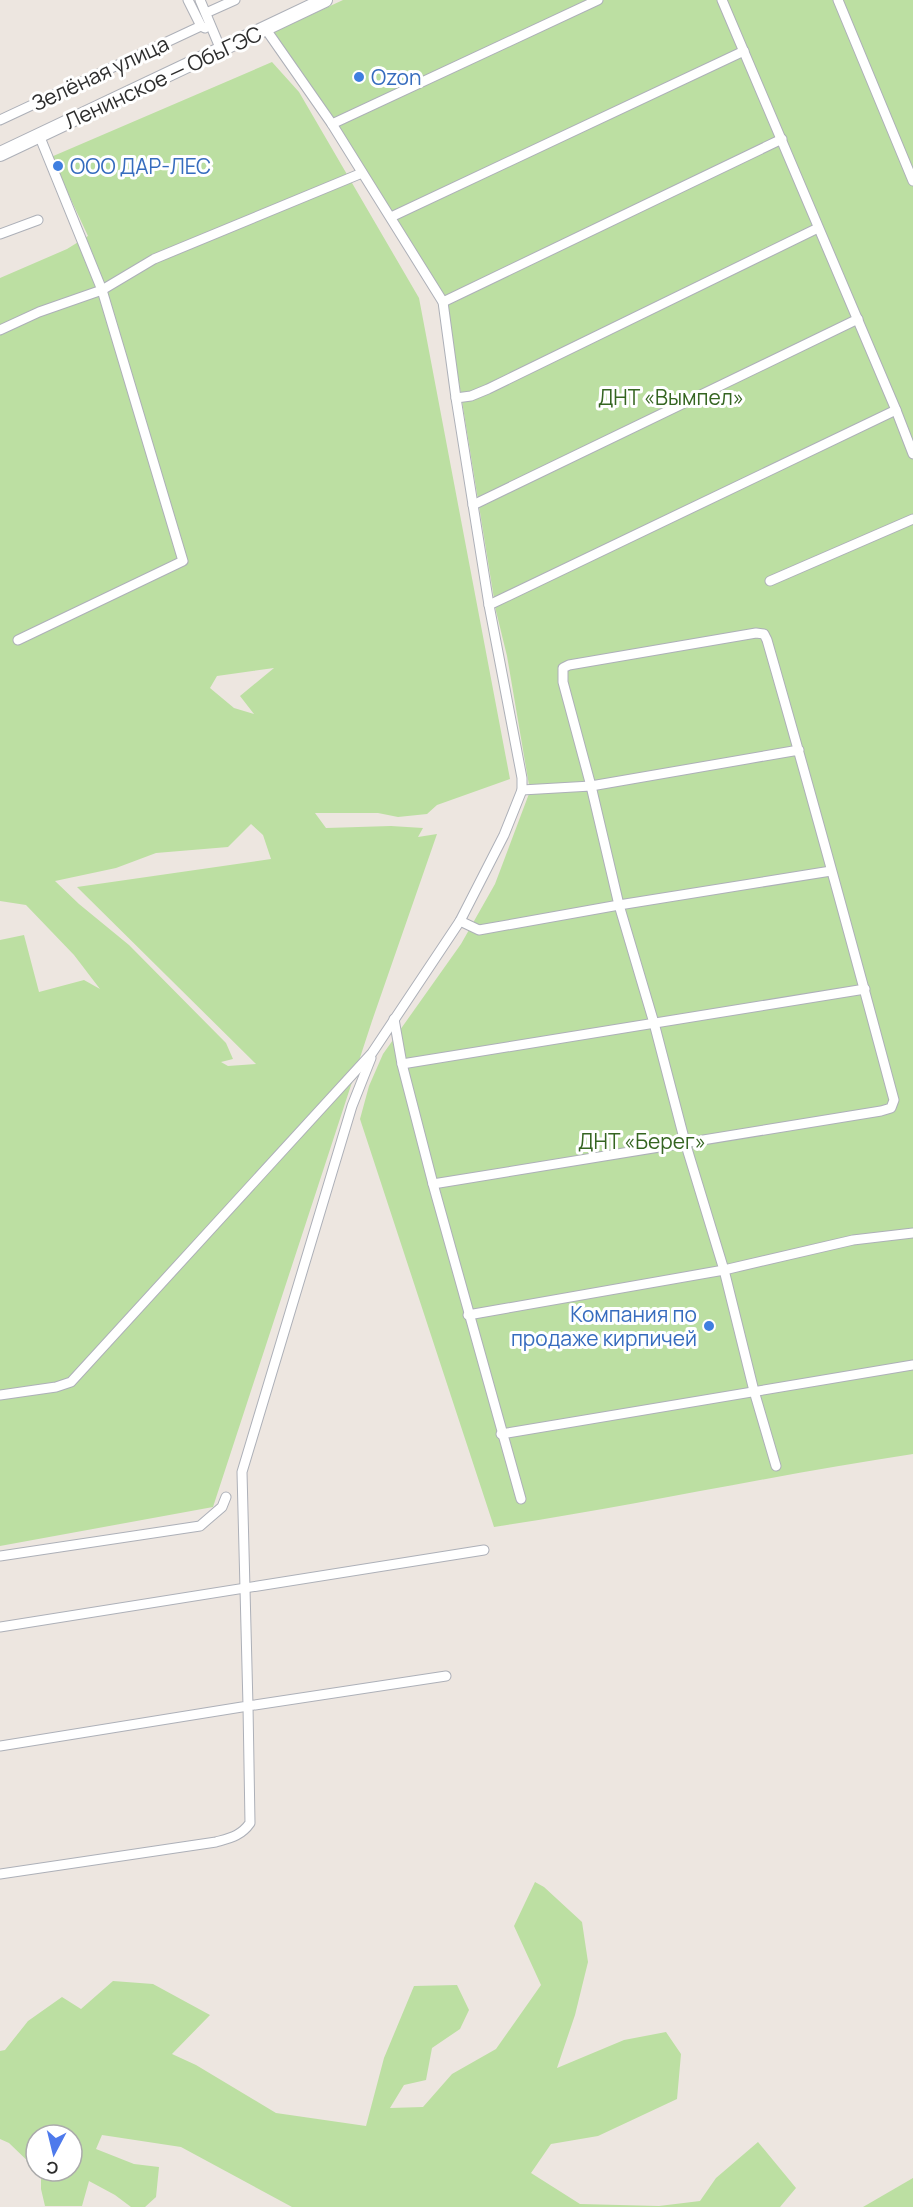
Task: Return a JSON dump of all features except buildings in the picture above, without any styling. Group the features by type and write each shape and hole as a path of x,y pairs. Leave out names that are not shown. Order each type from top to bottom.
{"main road":[{"name":"Ленинское — ОбьГЭС","path":"0,153 325,0"}],"street":[{"path":"188,0 201,26 214,33"},
{"path":"200,0 221,50"},
{"path":"206,13 235,0"},
{"path":"332,124 598,0"},
{"path":"722,0 913,454"},
{"path":"838,0 913,182"},
{"name":"Зелёная улица","path":"0,120 201,26"},
{"path":"0,1395 56,1387 71,1382 372,1053 460,921 504,835 522,790 519,755 489,605 443,302 332,124 265,28"},
{"path":"391,217 744,51"},
{"path":"18,640 183,561 102,290 39,135"},
{"path":"443,302 782,139"},
{"path":"0,330 39,312 102,290 154,259 362,172"},
{"path":"0,234 38,220"},
{"path":"456,398 471,396 488,389 818,228"},
{"path":"473,505 858,319"},
{"path":"489,605 896,410"},
{"path":"770,581 913,519"},
{"path":"433,1184 686,1142 881,1111 891,1108 894,1100 865,989 799,750 764,634 756,633 569,665 563,668 563,682 620,905 686,1142 724,1270 754,1391 776,1466"},
{"path":"522,790 591,786 799,750"},
{"path":"460,921 479,930 831,871"},
{"path":"402,1064 865,989"},
{"path":"394,1019 402,1064 433,1184 521,1500"},
{"path":"0,1874 216,1842 236,1837 249,1823 242,1472 352,1106 372,1053"},
{"path":"468,1315 724,1270 853,1240 913,1233"},
{"path":"501,1434 913,1365"},
{"path":"0,1556 200,1526 222,1508 226,1497"},
{"path":"0,1627 484,1550"},
{"path":"0,1746 446,1676"}],"green space":[{"path":"343,0 913,0 913,1454 494,1527 360,1119 369,1086 383,1054 461,944 495,884 530,791 507,656 496,611 445,296 274,32"},
{"path":"272,62 299,92 419,298 510,779 437,805 427,814 398,817 378,813 315,813 326,828 391,826 423,828 418,837 437,834 372,1021 213,1507 0,1546 0,940 24,935 39,992 84,980 100,989 74,955 26,905 0,901 0,278 67,249 88,236 51,157","holes":["274,668 240,696 254,714 234,708 210,688 217,676","251,824 263,835 271,859 77,887 256,1064 228,1066 221,1062 233,1059 226,1043 129,945 55,881 116,868 156,853 228,847"]},
{"path":"535,1882 544,1887 582,1922 588,1962 575,2015 557,2068 624,2040 666,2032 681,2054 677,2099 598,2136 551,2144 531,2173 580,2204 659,2206 700,2201 716,2178 758,2142 796,2188 780,2207 292,2207 181,2147 102,2135 96,2149 134,2164 159,2167 156,2197 145,2207 131,2207 89,2181 82,2206 45,2206 41,2183 84,2183 84,2123 24,2123 24,2157 9,2143 0,2139 0,2051 5,2050 28,2021 62,1997 81,2009 113,1981 153,1984 210,2015 172,2054 196,2065 276,2113 366,2126 384,2058 414,1986 457,1985 469,2010 460,2029 432,2048 426,2080 404,2085 390,2108 423,2107 452,2074 496,2049 541,1985 514,1926"},
{"path":"913,2178 913,2207 863,2207"}],"place":[{"name":"Ozon","path":"359,77"},
{"name":"ООО ДАР-ЛЕС","path":"58,166"},
{"name":"Компания по продаже кирпичей","path":"709,1326"}],"park label":[{"name":"ДНТ «Вымпел»","path":"671,397"},
{"name":"ДНТ «Берег»","path":"642,1141"}]}
